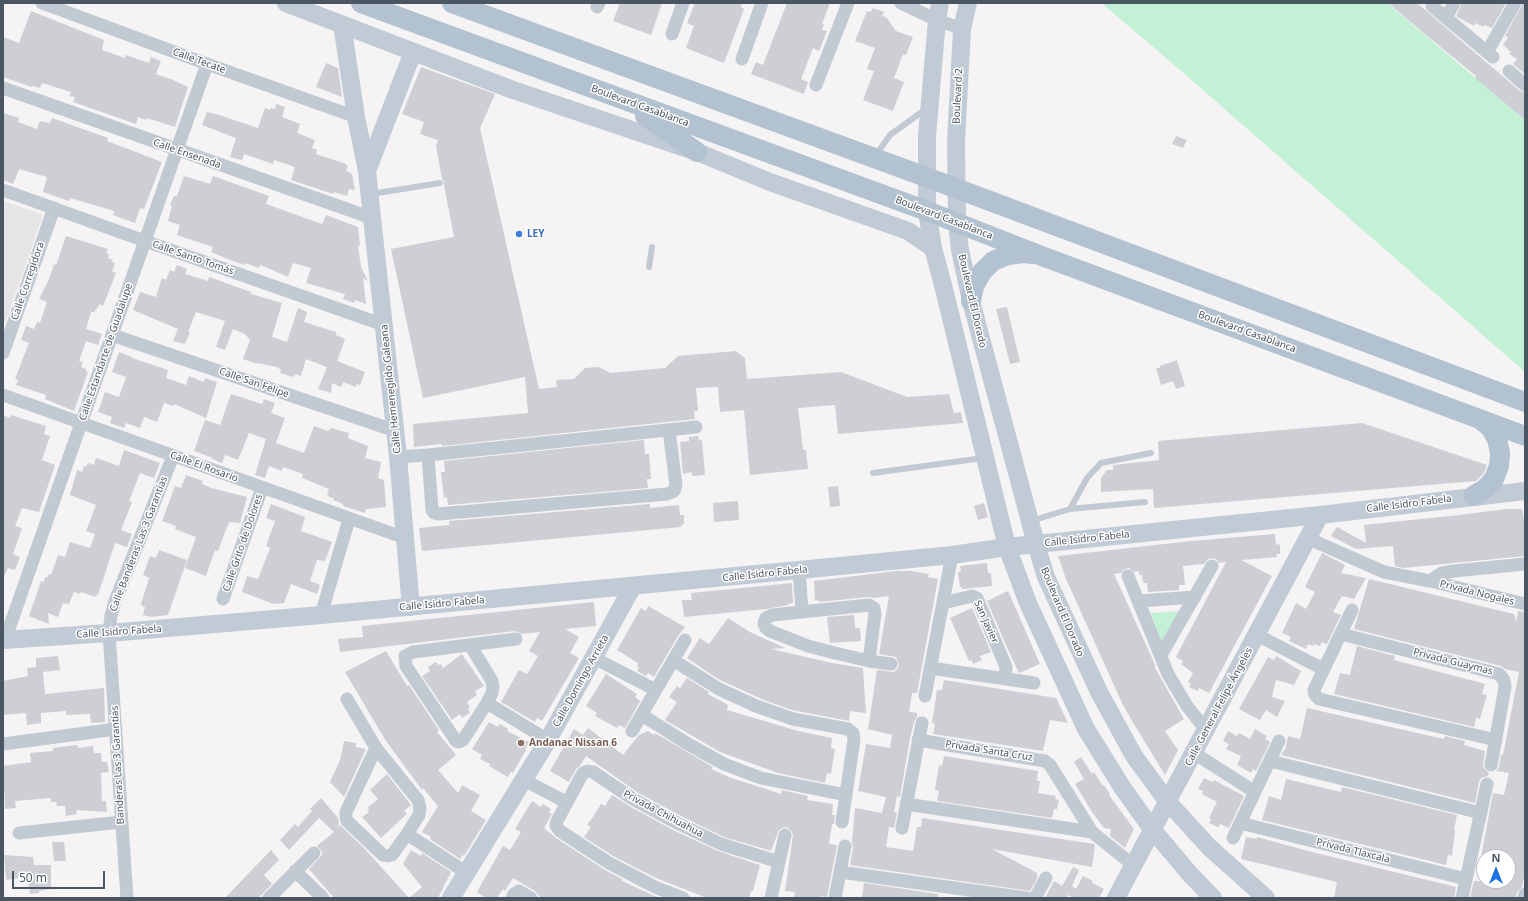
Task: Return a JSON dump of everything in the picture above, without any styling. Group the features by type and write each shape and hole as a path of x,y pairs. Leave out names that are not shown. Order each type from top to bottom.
{"main road":[{"name":"Boulevard Casablanca","path":"361,3 926,211 1039,255 1525,436"},
{"path":"452,3 875,158 956,190 1525,402"},
{"path":"620,99 697,152"},
{"path":"971,301 974,286 982,272 994,261 1008,255 1024,252 1039,255"},
{"path":"1473,496 1485,489 1494,479 1499,466 1500,453 1497,439 1490,427 1479,419"}],"street":[{"name":"Calle Tecate","path":"42,3 356,117"},
{"path":"286,3 513,90 697,152 770,182 908,231 933,248"},
{"path":"672,34 683,3"},
{"path":"742,59 762,3"},
{"path":"816,85 848,3"},
{"path":"901,3 938,12 962,29"},
{"name":"Boulevard 2","path":"957,223 956,142 962,29 968,3"},
{"path":"1446,18 1454,3"},
{"path":"1432,6 1490,54 1515,3"},
{"path":"938,12 927,136 926,211 933,248 1007,547 1028,603 1086,729 1122,787 1152,830 1213,898"},
{"name":"Calle Hemenegildo Galeana","path":"342,24 356,117 367,171 396,431 411,607"},
{"name":"Calle Hemenegildo Galeana","path":"367,171 413,52"},
{"name":"Calle Estandarte de Guadalupe","path":"4,640 207,64"},
{"path":"1509,71 1525,85"},
{"name":"Calle Ensenada","path":"3,88 372,218"},
{"name":"Calle Santo Tomás","path":"3,190 384,324"},
{"name":"Calle Corregidora","path":"3,353 54,208"},
{"name":"Boulevard El Dorado","path":"957,223 960,250 971,301 1046,577 1099,692 1134,756 1167,801 1209,847 1266,898"},
{"name":"Calle San Felipe","path":"112,335 396,431"},
{"name":"Calle El Rosario","path":"3,395 404,538"},
{"path":"398,457 696,427"},
{"path":"428,455 432,510 434,513 438,514 667,494 674,491 676,485 669,430"},
{"name":"Calle Banderas Las 3 Garantías","path":"109,633 110,616 114,601 173,456"},
{"name":"Calle Grito de Dolores","path":"223,599 262,488"},
{"name":"Calle Isidro Fabela","path":"4,640 109,633 321,615 799,570 1320,515 1525,491"},
{"name":"Calle General Felipe Ángeles","path":"1116,898 1320,515"},
{"path":"321,615 349,519"},
{"name":"Privada Nogales","path":"1307,538 1384,572 1430,581 1525,604"},
{"path":"925,696 952,555"},
{"name":"Privada Nogales","path":"1430,581 1442,574 1454,571 1525,564"},
{"path":"1162,655 1212,566"},
{"path":"799,570 802,611"},
{"path":"1128,576 1162,655 1168,674 1190,711 1206,730"},
{"name":"Calle Domingo Arrieta","path":"452,898 548,740 633,586"},
{"name":"San Javier","path":"943,603 972,596 977,598 1006,667 1005,678"},
{"path":"1139,601 1195,597"},
{"path":"869,660 875,613 874,608 869,606 772,614 766,618 764,623 766,628 770,631 808,646 869,660 891,664"},
{"path":"1352,610 1314,690 1315,695 1319,699 1496,740"},
{"name":"Banderas Las 3 Garantías","path":"109,633 126,898"},
{"name":"Privada Guaymas","path":"1341,634 1499,674 1504,680 1506,687 1491,765"},
{"path":"1257,635 1323,669"},
{"path":"470,645 492,681 493,687 492,693 486,703 463,740 459,742 456,741 406,666 404,661 405,656 413,652 516,639"},
{"path":"632,731 685,640"},
{"path":"594,658 656,690"},
{"path":"673,660 719,689 756,706 793,719 848,729 853,733 854,739 842,822"},
{"path":"930,668 1034,683"},
{"path":"347,699 376,748 418,800 420,808 419,815 392,855 388,856 383,855 347,821 346,817 346,812 376,748"},
{"path":"486,703 548,740"},
{"path":"642,715 688,744 724,764 761,778 846,795"},
{"path":"902,828 922,723"},
{"path":"3,744 116,729"},
{"name":"Privada Santa Cruz","path":"918,740 1045,761 1050,765 1092,832 1133,865"},
{"path":"1233,838 1279,741"},
{"path":"1194,752 1255,792"},
{"path":"1270,761 1481,813"},
{"name":"Privada Chihuahua","path":"683,898 655,887 608,863 560,831 556,826 566,802 583,773 588,771 593,772 633,799 677,823 722,844 779,862"},
{"path":"524,780 566,802"},
{"path":"1462,898 1487,784"},
{"path":"906,804 1092,832"},
{"path":"19,833 121,822"},
{"name":"Privada Tlaxcala","path":"1240,823 1466,879"},
{"path":"407,834 467,873"},
{"path":"771,898 785,835"},
{"path":"834,898 845,846"},
{"path":"269,898 314,853"},
{"path":"296,871 323,898"},
{"path":"840,872 1026,898"},
{"path":"1035,898 1046,878"},
{"path":"512,898 514,894 519,891 531,898"},
{"path":"1524,898 1525,894"}],"lane":[{"path":"875,158 890,135 929,107"},
{"path":"369,195 440,183"},
{"path":"649,267 652,247"},
{"path":"1070,509 1087,478 1101,463 1151,453"},
{"path":"873,473 986,458"},
{"path":"1030,522 1070,509 1145,502"}],"shaded area":[{"path":"3,201 43,215 3,329"}],"green space":[{"path":"1101,3 1387,3 1525,120 1525,372 1164,56"},
{"path":"1182,611 1162,643 1151,613"}],"building":[{"path":"620,3 662,3 651,35 613,21"},
{"path":"695,3 742,3 741,7 744,9 724,63 686,48 694,26 687,23"},
{"path":"787,3 830,3 822,24 824,24 822,30 827,31 819,51 813,48 801,79 808,82 804,94 751,74 756,62 763,65"},
{"path":"1388,3 1417,3 1520,91 1525,93 1525,120 1475,78 1476,76"},
{"path":"1462,3 1506,3 1492,28 1484,25 1483,27 1475,23 1474,26 1456,16"},
{"path":"1523,3 1525,3 1525,74 1513,64 1517,59 1509,54 1511,52 1503,45 1508,37 1505,36"},
{"path":"872,8 884,12 882,16 886,17 896,31 913,37 906,55 903,54 894,78 904,82 893,111 863,100 874,71 867,69 875,48 855,41 867,11 871,12"},
{"path":"31,11 104,40 102,50 125,58 126,55 149,63 151,57 161,61 156,74 188,87 175,127 147,118 146,120 138,117 136,124 73,102 75,97 69,96 71,92 42,83 40,88 32,87 3,77 3,37 19,43"},
{"path":"326,63 338,68 342,97 316,87"},
{"path":"421,67 495,94 480,128 539,389 557,387 556,380 574,379 585,368 599,367 610,373 665,368 678,356 736,351 745,358 747,379 841,372 907,397 949,394 954,413 961,412 963,423 838,434 835,405 798,408 803,450 806,450 808,469 750,475 744,410 720,412 718,387 696,388 698,411 694,411 695,419 442,446 441,444 414,447 413,424 528,413 525,377 423,398 391,249 454,237 436,146 438,140 420,134 424,122 402,114"},
{"path":"276,104 285,107 282,117 300,124 297,133 315,140 312,148 317,150 316,154 348,166 346,171 352,174 355,190 349,189 347,196 334,192 333,194 291,180 295,167 274,160 273,164 244,154 242,160 230,157 236,138 202,125 207,112 258,128 265,108 270,110 271,108 275,109"},
{"path":"3,113 19,118 18,122 37,129 40,121 50,123 52,118 108,138 107,141 162,162 144,209 140,208 135,223 113,215 114,211 70,198 69,201 43,192 47,177 19,169 13,184 3,180"},
{"path":"1176,136 1187,140 1183,148 1172,144"},
{"path":"184,176 210,184 213,176 269,196 266,204 322,224 326,215 358,227 360,246 358,246 361,267 368,281 363,278 366,304 355,300 354,303 343,299 345,294 306,283 311,268 293,263 288,277 260,265 259,268 245,263 244,265 225,258 211,252 213,247 177,235 180,225 168,221 172,206 170,205 174,196 177,196"},
{"path":"66,236 108,249 106,253 109,254 108,258 113,260 112,262 115,263 112,271 116,273 103,306 100,304 94,312 91,312 86,329 102,334 98,345 86,341 79,361 83,362 81,367 86,369 88,372 74,411 45,399 46,395 16,385 18,380 15,379 29,343 21,340 26,326 34,329 37,322 40,323 47,302 39,299 49,279 54,264 56,265"},
{"path":"177,265 187,269 185,274 208,281 209,277 251,292 251,294 282,303 272,337 287,342 298,308 307,312 304,322 336,332 336,335 345,339 337,361 365,372 360,385 356,384 356,387 343,382 341,387 332,383 331,393 318,389 327,367 306,359 301,376 295,374 294,377 280,373 281,370 277,367 257,364 243,359 250,340 245,334 233,329 225,350 216,347 225,321 196,312 185,344 173,341 178,329 133,310 140,292 156,297 162,278 166,280 170,270 174,272"},
{"path":"1007,307 1020,362 1010,364 996,309"},
{"path":"119,352 168,370 166,378 186,385 189,376 204,382 205,378 217,382 206,418 174,404 173,406 164,403 157,422 144,417 140,428 126,423 124,428 110,423 112,417 98,412 105,392 119,397 126,377 112,372"},
{"path":"1177,360 1185,386 1176,389 1173,381 1161,385 1156,368 1160,368 1160,366"},
{"path":"231,394 262,404 264,399 275,403 271,413 285,418 276,443 304,453 314,426 328,431 331,428 349,433 348,438 368,446 365,458 381,462 378,478 384,480 386,507 366,509 365,513 343,506 343,504 333,500 334,498 327,495 329,489 302,478 303,474 283,467 282,471 269,466 265,478 255,475 266,439 249,433 238,460 225,455 222,463 194,451 205,420 220,425"},
{"path":"3,415 10,418 11,415 46,426 44,434 50,436 42,460 55,465 39,512 22,508 15,526 22,528 13,554 20,557 15,570 8,568 4,577 3,577"},
{"path":"1362,423 1487,465 1484,473 1476,481 1154,508 1153,489 1101,492 1101,478 1107,470 1113,470 1113,465 1159,460 1158,441"},
{"path":"698,436 699,440 702,440 705,475 692,476 692,472 683,474 680,442 689,441 689,437"},
{"path":"644,440 645,454 649,454 651,479 647,479 648,488 448,505 447,497 444,498 441,472 445,472 444,461"},
{"path":"124,450 160,463 154,478 140,473 129,501 132,502 121,530 132,534 127,547 115,543 98,595 95,597 81,592 80,594 74,592 69,604 63,603 58,617 48,613 49,624 29,616 41,581 44,582 45,577 47,578 49,574 51,575 58,555 65,557 70,542 90,548 95,534 86,531 96,505 70,495 77,470 82,472 84,466 86,467 88,463 94,465 96,458 119,466"},
{"path":"186,475 203,481 202,484 211,488 247,497 240,523 229,522 218,551 215,550 206,576 185,568 196,537 175,529 176,526 162,521 175,486 181,488"},
{"path":"838,486 840,506 830,507 828,487"},
{"path":"738,501 739,520 714,522 713,503"},
{"path":"984,503 988,517 978,520 974,506"},
{"path":"271,504 305,517 301,531 332,542 325,561 317,560 310,581 320,585 317,594 291,584 284,603 274,604 242,592 247,576 258,579 270,548 266,546 275,521 266,518"},
{"path":"650,504 650,508 679,505 680,515 684,515 684,524 681,525 681,527 422,551 419,528 449,525 449,521"},
{"path":"1507,509 1522,509 1525,520 1525,556 1403,568 1395,566 1393,546 1356,549 1331,536 1337,527 1366,543 1364,525"},
{"path":"1275,534 1276,545 1280,544 1280,554 1276,554 1277,557 1241,560 1272,576 1209,693 1199,688 1198,691 1189,687 1191,683 1188,682 1193,673 1181,664 1183,661 1176,657 1226,562 1219,563 1216,559 1212,558 1208,559 1204,564 1183,566 1185,585 1179,585 1179,590 1148,592 1147,583 1143,583 1142,575 1139,575 1139,571 1134,572 1129,568 1125,569 1121,573 1114,574 1156,667 1154,666 1184,719 1165,731 1178,750 1165,775 1122,703 1066,579 1058,556 1191,541"},
{"path":"159,550 187,560 168,615 151,617 143,615 145,607 141,604 149,578 143,575 150,556 156,558"},
{"path":"1322,553 1345,565 1341,573 1366,578 1354,599 1342,596 1333,612 1341,615 1327,644 1322,642 1320,646 1314,644 1313,646 1308,644 1306,649 1289,641 1291,637 1282,633 1296,603 1306,609 1315,592 1305,587"},
{"path":"987,563 988,573 991,573 992,586 962,589 962,587 960,587 958,572 961,572 960,566"},
{"path":"896,571 911,571 929,574 928,577 938,579 917,693 912,693 909,712 917,713 917,717 914,722 910,738 900,797 897,796 894,812 897,813 894,828 889,827 886,847 913,851 917,827 921,827 922,818 1094,844 1092,867 992,849 1037,873 1037,879 1030,891 850,865 853,848 852,842 855,808 882,813 886,797 858,791 866,744 890,748 892,735 868,729 877,670 894,672 899,665 896,657 879,654 889,596 819,602 819,600 815,601 814,581"},
{"path":"1369,579 1514,614 1516,622 1518,611 1525,612 1525,872 1522,887 1517,892 1516,898 1470,898 1474,881 1476,881 1476,889 1516,889 1516,849 1482,849 1493,793 1504,795 1509,773 1496,771 1499,767 1501,754 1503,755 1519,672 1505,669 1501,666 1354,629"},
{"path":"792,583 793,603 788,605 766,609 684,617 682,600 692,600 691,593"},
{"path":"1008,591 1040,664 1019,673 987,601"},
{"path":"594,602 596,626 565,629 579,637 570,653 579,658 542,721 537,718 535,722 501,702 519,670 527,674 538,656 529,651 540,632 522,634 515,631 340,652 338,639 363,637 362,626"},
{"path":"648,606 685,627 678,636 654,677 648,673 646,676 637,671 639,668 637,667 638,663 617,650 641,608 646,611"},
{"path":"972,608 991,652 980,656 982,660 973,664 972,660 969,661 950,618"},
{"path":"854,615 855,628 860,628 861,641 830,643 827,617"},
{"path":"728,618 750,632 785,648 771,649 832,663 863,668 866,713 850,711 849,721 792,710 764,700 718,679 687,658 700,638 709,644"},
{"path":"1357,646 1395,656 1394,660 1485,684 1482,694 1487,695 1480,719 1476,718 1474,727 1334,694 1340,673 1350,675"},
{"path":"386,651 407,686 409,685 439,730 437,732 456,755 438,770 458,793 462,785 480,795 471,811 486,820 464,856 462,855 460,859 422,832 438,806 423,788 422,790 386,741 345,672"},
{"path":"462,654 484,686 475,691 477,695 467,702 470,708 468,709 470,713 462,718 460,714 452,720 422,676 430,671 428,667 436,662 438,665 441,664 443,668"},
{"path":"58,656 60,670 43,672 45,694 104,688 105,722 91,723 90,714 66,715 66,711 41,713 41,723 27,725 26,713 3,715 3,681 28,676 27,668 36,667 36,658"},
{"path":"1276,656 1301,671 1294,685 1276,680 1272,697 1285,701 1277,717 1266,710 1260,720 1239,709 1268,657 1274,660"},
{"path":"606,674 637,694 635,697 640,701 625,728 619,725 617,728 595,716 597,713 586,706"},
{"path":"687,678 709,692 708,694 728,705 727,710 798,731 832,738 831,748 835,749 831,774 827,773 825,783 778,773 720,752 665,720 677,702 669,697 677,686 680,688"},
{"path":"944,680 1056,698 1068,723 1050,720 1043,751 933,734 935,724 932,723 937,690 942,690"},
{"path":"1307,708 1444,739 1445,736 1465,741 1464,745 1485,751 1483,767 1489,773 1488,776 1481,778 1479,782 1475,803 1281,755 1285,750 1288,736 1300,739"},
{"path":"489,722 498,727 500,724 508,729 507,731 529,742 513,773 511,772 508,777 489,766 490,764 480,759 482,755 472,749"},
{"path":"588,728 623,755 639,735 648,731 654,735 655,733 713,767 711,769 731,778 781,794 782,790 808,796 807,800 833,804 832,815 835,815 829,844 837,845 827,897 794,897 795,892 785,891 793,836 792,832 787,827 779,830 771,851 724,837 681,816 637,792 586,756 580,766 576,769 569,782 550,771 574,729 583,735"},
{"path":"1255,729 1267,736 1265,739 1270,742 1256,771 1253,769 1251,773 1237,765 1241,756 1226,749 1229,744 1223,741 1228,731 1237,736 1239,733 1250,739"},
{"path":"344,741 356,743 356,747 366,749 344,797 330,782 340,760"},
{"path":"77,745 78,748 93,746 94,753 101,753 102,762 107,762 109,772 101,773 102,801 106,801 107,812 76,810 77,814 66,816 65,806 57,806 56,802 51,802 51,798 15,801 16,808 5,809 3,766 31,762 30,753 53,751 53,748"},
{"path":"944,756 1038,771 1037,781 1040,781 1038,793 1056,796 1055,799 1059,800 1057,809 1054,809 1052,818 937,801 939,791 935,790 939,765 942,766"},
{"path":"1081,757 1092,774 1094,772 1103,786 1104,785 1110,794 1109,795 1134,829 1125,848 1110,836 1111,829 1104,828 1092,812 1075,784 1084,779 1074,762"},
{"path":"387,774 411,805 404,811 407,814 381,838 362,817 369,812 367,810 369,809 368,807 378,799 370,790"},
{"path":"1204,778 1212,782 1214,780 1244,796 1229,828 1220,824 1218,827 1209,823 1211,819 1209,818 1217,802 1202,794 1203,791 1198,789"},
{"path":"1286,779 1341,792 1342,787 1457,815 1452,856 1448,855 1446,865 1262,820 1269,796 1281,800"},
{"path":"612,795 673,830 718,851 760,865 753,891 751,891 749,898 707,898 656,878 613,856 584,837 591,827 587,825 601,804 605,806"},
{"path":"321,798 338,818 338,828 340,825 365,849 409,898 334,898 309,869 322,855 322,851 317,846 334,832 319,818 289,850 280,840 295,824 298,827 312,811 310,809"},
{"path":"532,801 541,807 543,804 551,809 549,813 552,814 544,828 556,838 605,870 622,879 622,881 659,898 541,898 535,891 513,878 505,891 503,889 497,898 486,898 477,892 503,846 510,850 521,832 515,829"},
{"path":"1246,837 1257,839 1257,837 1456,887 1454,898 1334,898 1337,882 1241,859"},
{"path":"52,842 64,842 66,861 54,861"},
{"path":"271,850 279,860 264,875 272,884 258,898 225,898"},
{"path":"411,850 421,856 422,853 451,872 438,898 409,898 422,887 403,864"},
{"path":"4,855 33,857 34,865 51,865 51,889 30,894 28,877 6,880"},
{"path":"1073,867 1079,870 1072,886 1076,889 1083,876 1093,881 1092,883 1104,889 1099,898 1071,898 1072,897 1068,895 1067,898 1045,898 1054,881 1062,886"},
{"path":"864,883 938,894 937,898 862,898"}],"place":[{"name":"LEY","path":"519,234"},
{"name":"Andanac Nissan 6","path":"521,743"}]}
